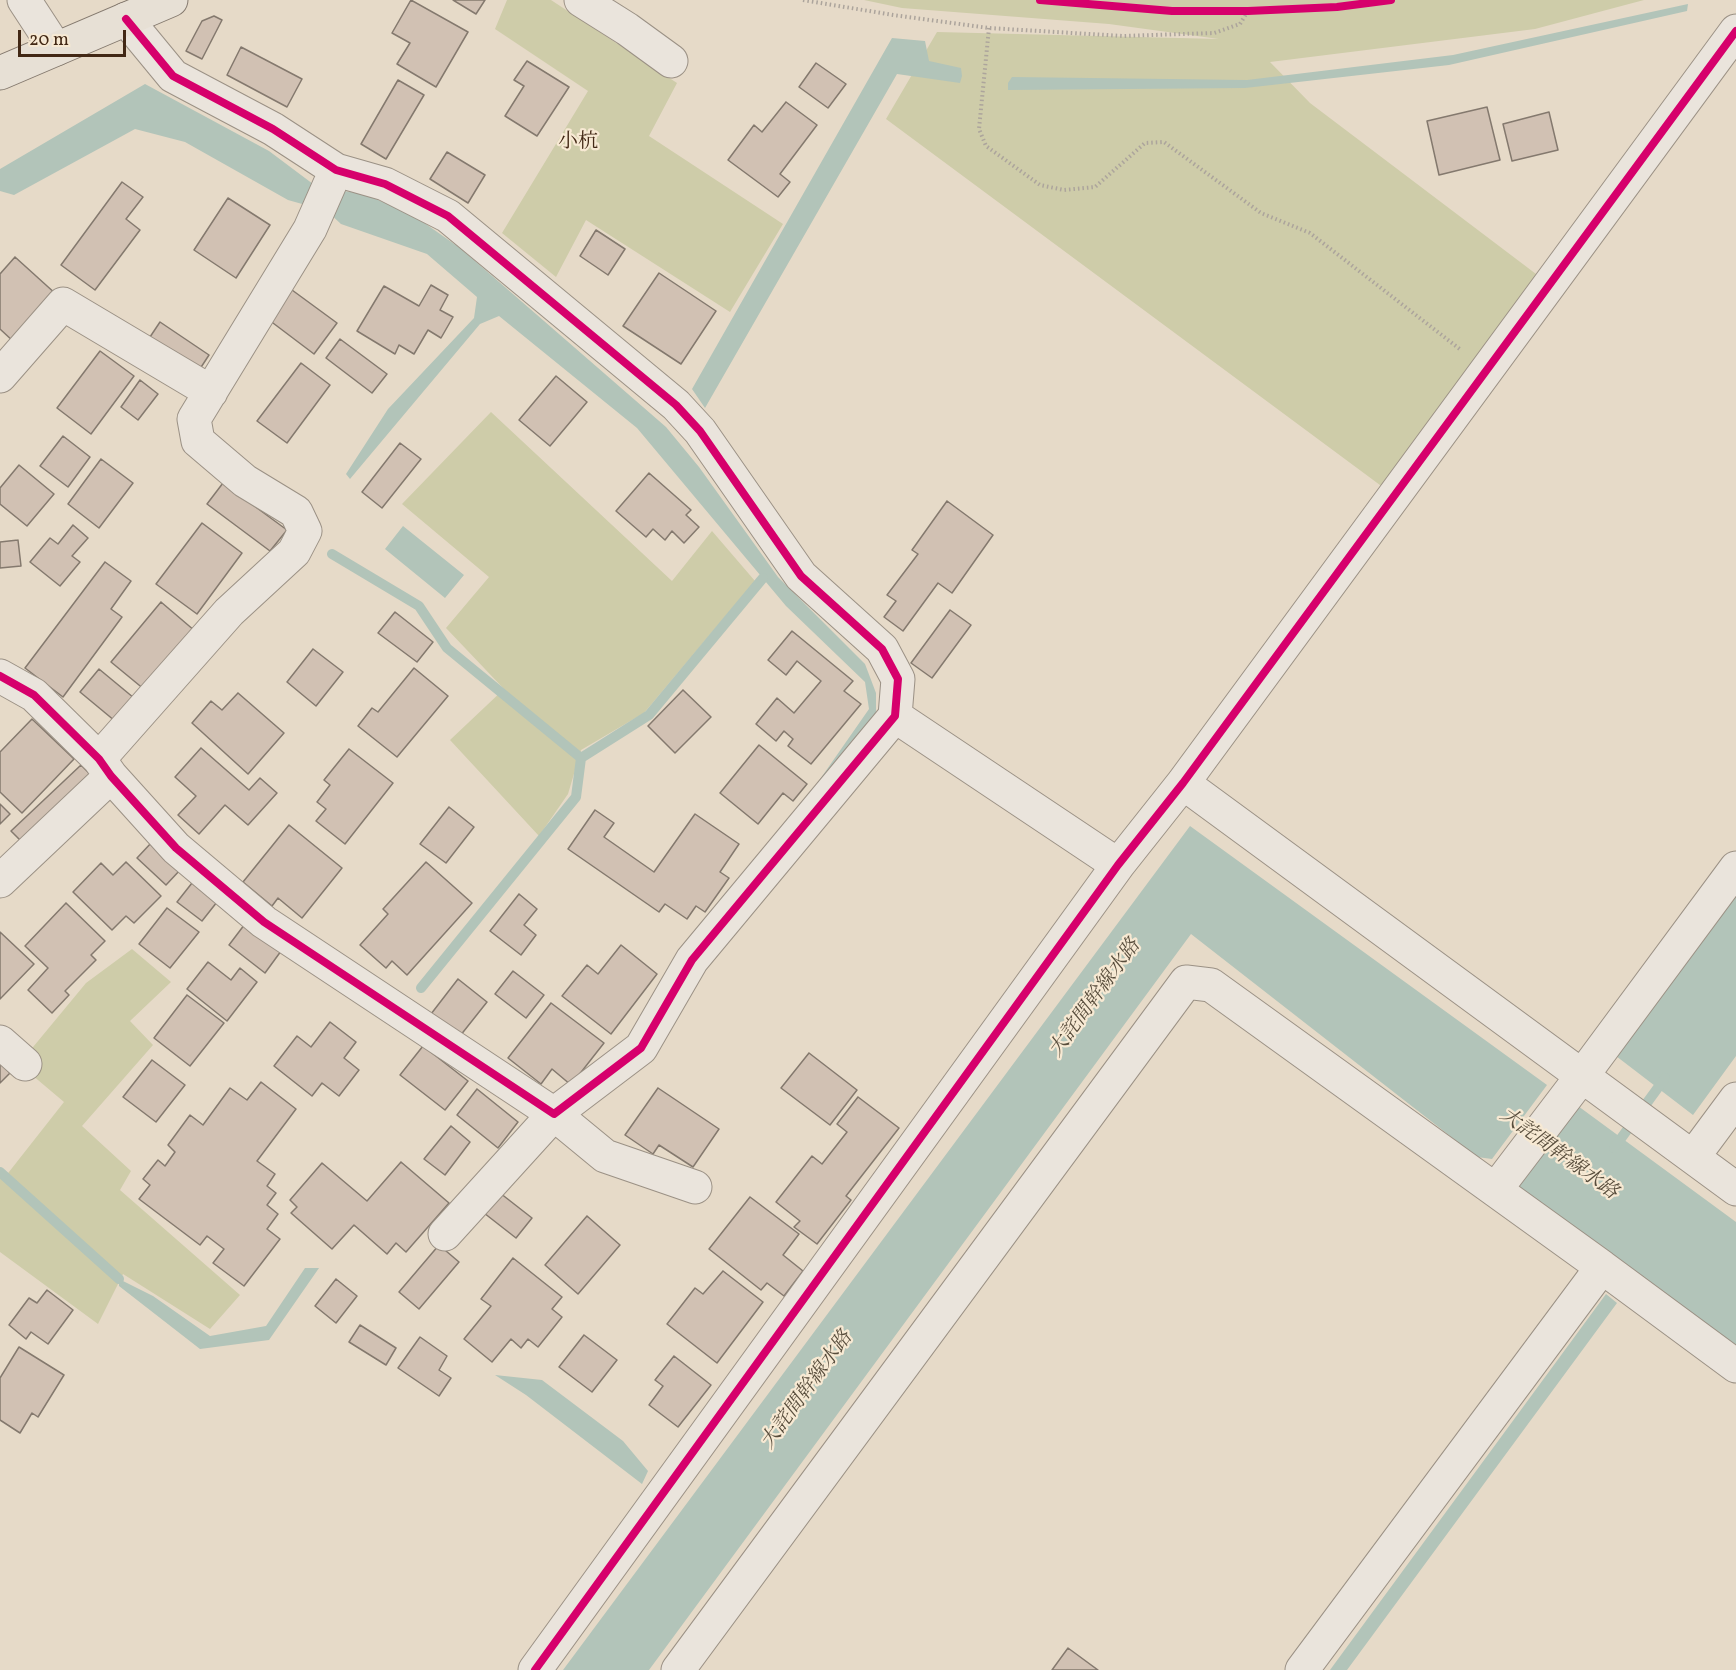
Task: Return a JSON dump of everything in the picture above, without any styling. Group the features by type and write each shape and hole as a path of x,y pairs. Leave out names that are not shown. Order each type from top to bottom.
{"highway":[{"path":"0,73 171,0"}],"street":[{"path":"24,0 56,49"},
{"path":"581,0 627,29 671,61"},
{"path":"126,19 173,76 273,129 336,170 385,184 448,216 676,405 700,431 801,576 882,649 898,679 895,716 692,960 641,1048 554,1114 445,1234"},
{"path":"535,1670 1118,865 1183,783 1736,31"},
{"path":"0,881 105,767 229,612 294,552 305,531 296,512 245,481 198,441 194,419 310,229 336,170"},
{"path":"0,376 63,304 211,392"},
{"path":"0,676 34,695 105,767 176,848 264,922 554,1114 605,1156 695,1187"},
{"path":"895,716 1118,865"},
{"path":"1183,783 1736,1189"},
{"path":"1496,1189 1736,868"},
{"path":"678,1670 1186,982 1211,985 1496,1189 1736,1366"},
{"path":"0,1042 25,1064"},
{"path":"1693,1157 1736,1099"},
{"path":"1302,1670 1602,1267"}],"path":[{"path":"803,0 989,28 1123,36 1214,33 1240,24 1248,11"},
{"path":"1237,11 1259,10"},
{"path":"989,28 979,129 986,146 1040,185 1064,190 1095,187 1145,143 1164,142 1261,213 1310,233 1487,370"}],"shaded area":[{"path":"507,0 551,0 677,83 649,136 783,224 730,312 586,220 556,277 502,233 588,91 495,29"},
{"path":"864,0 1644,0 1535,29 1270,62 1310,103 1540,277 1384,488 886,119 937,32 1219,39 1109,24 902,8"},
{"path":"491,412 672,581 712,531 755,581 644,713 581,750 568,794 539,836 450,740 504,689 446,628 489,577 402,504"},
{"path":"132,949 171,982 130,1021 153,1045 82,1126 131,1171 120,1190 240,1295 210,1329 123,1274 98,1324 0,1252 0,1175 5,1177 64,1102 19,1064 86,983"}],"water":[{"path":"1688,4 1687,11 1449,65 1245,88 1008,90 1008,83 1012,77 1247,80 1453,55"},
{"path":"892,38 925,41 929,61 961,68 960,83 897,74 705,408 692,389"},
{"path":"145,84 269,151 317,187 364,194 413,215 460,248 666,427 699,467 778,577 865,664 876,693 876,714 786,828 869,709 865,682 786,606 637,428 499,316 480,324 350,479 346,474 388,409 474,318 477,297 427,254 341,224 327,211 288,200 185,142 135,129 14,195 0,191 0,169"},
{"path":"403,526 464,575 445,598 385,549"},
{"name":"大詫間幹線水路","path":"1190,826 1547,1085 1492,1159 1477,1157 1191,934 649,1670 563,1670"},
{"path":"1736,894 1736,1056 1693,1115 1616,1056"},
{"name":"大詫間幹線水路","path":"1578,1106 1736,1222 1736,1347 1518,1187"},
{"path":"305,1268 319,1268 269,1340 200,1349 119,1286 119,1279 153,1296 210,1336 266,1326"},
{"path":"1606,1294 1617,1303 1347,1670 1330,1670"},
{"path":"495,1375 542,1380 623,1441 648,1471 642,1484 526,1395"}],"building":[{"path":"411,0 468,32 436,87 397,64 410,43 392,33"},
{"path":"453,0 485,0 476,14"},
{"path":"214,16 222,20 202,59 186,51 202,21"},
{"path":"241,47 302,79 287,107 227,75"},
{"path":"527,61 569,87 537,136 505,116 524,86 514,80"},
{"path":"816,63 846,84 828,108 799,87"},
{"path":"398,80 424,95 386,159 361,144"},
{"path":"786,102 817,125 780,174 790,182 778,197 728,160 754,125 762,132"},
{"path":"1487,107 1500,160 1439,175 1427,121"},
{"path":"1549,112 1558,150 1512,161 1503,124"},
{"path":"447,152 485,175 468,203 430,179"},
{"path":"122,182 143,197 126,219 140,230 95,290 61,265"},
{"path":"228,198 270,225 236,278 194,250"},
{"path":"596,230 625,249 608,275 580,256"},
{"path":"15,257 57,295 14,342 0,329 0,274"},
{"path":"659,273 716,311 681,364 623,326"},
{"path":"431,285 448,295 440,310 453,317 441,338 428,330 414,354 399,345 395,354 357,331 384,286 419,306"},
{"path":"292,290 337,323 314,354 269,320"},
{"path":"160,322 209,355 194,378 144,346"},
{"path":"340,339 387,374 372,393 326,358"},
{"path":"100,351 134,376 91,434 57,408"},
{"path":"301,363 330,385 287,443 257,421"},
{"path":"556,376 587,402 550,446 519,420"},
{"path":"140,380 158,394 138,420 121,407"},
{"path":"63,436 90,457 68,487 40,466"},
{"path":"400,443 421,459 382,508 362,492"},
{"path":"101,459 133,483 99,528 68,504"},
{"path":"19,465 54,494 27,526 0,504 0,488"},
{"path":"649,473 691,510 686,515 699,527 684,543 672,531 665,540 653,529 646,537 616,511"},
{"path":"223,483 287,530 270,551 207,504"},
{"path":"947,501 993,535 952,593 938,583 903,631 884,617 896,601 887,595 918,554 912,550"},
{"path":"202,523 242,553 197,614 156,584"},
{"path":"73,525 88,538 72,556 80,562 60,586 30,562 50,538 58,544"},
{"path":"18,540 21,566 0,568 0,542"},
{"path":"105,562 131,581 111,609 122,617 63,697 25,668"},
{"path":"161,602 195,631 145,690 111,662"},
{"path":"950,610 971,625 932,678 911,663"},
{"path":"395,612 433,642 417,662 378,633"},
{"path":"792,631 853,681 844,691 861,704 811,764 788,746 793,739 784,731 776,741 756,724 777,698 794,713 821,681 797,661 786,675 768,660"},
{"path":"313,649 343,672 316,706 287,682"},
{"path":"414,668 448,696 397,757 358,726 372,708 378,712"},
{"path":"99,669 134,698 115,721 80,692"},
{"path":"683,690 711,717 675,753 648,726"},
{"path":"238,693 284,733 248,774 192,723 211,701 222,710"},
{"path":"32,719 74,759 22,813 0,792 0,752"},
{"path":"759,745 807,784 793,801 783,793 758,824 720,793"},
{"path":"201,748 249,790 260,778 277,793 248,825 225,805 199,834 178,815 196,796 175,777"},
{"path":"349,749 393,783 345,844 316,821 326,809 317,802 330,785 324,780"},
{"path":"81,765 92,776 22,842 11,831"},
{"path":"0,804 10,814 0,824"},
{"path":"449,807 474,827 446,863 420,844"},
{"path":"595,810 614,823 604,837 654,872 695,814 739,844 720,872 729,878 705,912 696,906 687,919 665,904 659,912 568,849"},
{"path":"289,825 342,868 302,918 278,898 272,906 243,882"},
{"path":"152,842 181,869 166,885 137,858"},
{"path":"126,862 161,896 134,923 126,916 112,930 73,892 101,863 113,875"},
{"path":"426,862 472,903 407,975 392,961 386,968 360,945 388,914 383,909"},
{"path":"192,883 217,902 202,921 177,902"},
{"path":"519,894 537,909 524,925 536,935 521,955 490,931"},
{"path":"66,903 105,941 91,955 96,960 65,991 69,995 52,1013 28,990 48,968 25,946"},
{"path":"167,908 199,932 170,968 139,944"},
{"path":"248,920 284,947 265,973 229,945"},
{"path":"0,932 34,964 0,999"},
{"path":"621,945 657,974 611,1034 562,996 587,965 598,974"},
{"path":"208,962 231,980 240,968 257,982 227,1021 187,989"},
{"path":"513,971 544,995 526,1018 495,994"},
{"path":"458,979 487,1002 460,1036 431,1014"},
{"path":"187,995 224,1023 190,1066 154,1038"},
{"path":"551,1003 604,1043 571,1085 552,1069 541,1084 508,1058"},
{"path":"330,1022 356,1042 344,1058 359,1070 339,1096 322,1083 312,1096 274,1066 297,1036 311,1047"},
{"path":"423,1046 468,1081 445,1110 400,1075"},
{"path":"809,1053 857,1090 830,1125 781,1088"},
{"path":"152,1060 185,1085 156,1122 123,1097"},
{"path":"0,1063 10,1073 0,1083"},
{"path":"261,1082 296,1109 257,1161 275,1174 267,1186 276,1193 267,1205 278,1214 267,1229 280,1239 244,1286 213,1263 224,1249 207,1236 200,1245 139,1199 150,1185 143,1179 158,1160 165,1166 175,1152 168,1145 190,1115 203,1125 230,1088 247,1100"},
{"path":"658,1088 719,1129 693,1167 659,1145 653,1154 625,1135"},
{"path":"477,1089 518,1122 498,1148 457,1115"},
{"path":"858,1097 899,1128 846,1196 851,1200 817,1244 794,1227 800,1221 776,1202 812,1156 822,1164 847,1132 837,1124"},
{"path":"451,1126 470,1142 445,1175 424,1159"},
{"path":"401,1162 449,1203 406,1252 396,1243 387,1254 354,1225 332,1249 291,1213 297,1207 290,1200 322,1163 367,1201"},
{"path":"500,1193 532,1218 516,1238 484,1213"},
{"path":"750,1197 799,1234 783,1255 803,1271 784,1296 767,1283 761,1290 709,1249"},
{"path":"587,1216 620,1245 578,1294 545,1265"},
{"path":"439,1245 459,1262 419,1309 399,1292"},
{"path":"513,1258 562,1297 552,1309 562,1317 538,1347 528,1339 521,1348 511,1339 492,1362 464,1339 491,1306 481,1299"},
{"path":"723,1271 763,1302 717,1363 667,1324 695,1288 703,1294"},
{"path":"336,1279 357,1296 336,1323 315,1306"},
{"path":"47,1290 73,1310 48,1344 31,1332 26,1339 9,1325 29,1298 37,1303"},
{"path":"360,1325 396,1348 386,1365 349,1342"},
{"path":"584,1335 617,1360 592,1392 559,1367"},
{"path":"420,1337 447,1356 439,1370 451,1378 439,1396 398,1368"},
{"path":"19,1347 64,1375 38,1417 32,1413 20,1433 0,1420 0,1378"},
{"path":"674,1356 711,1385 678,1427 649,1405 663,1386 655,1380"},
{"path":"1068,1648 1098,1670 1052,1670"}],"waterway":[{"path":"332,554 419,606 447,648 581,758"},
{"path":"421,988 576,797 581,758 649,715 763,578"},
{"path":"1614,1148 1665,1078"},
{"path":"0,1172 119,1279"}],"cycle path":[{"path":"1040,0 1172,11 1248,11 1337,7 1391,0"},
{"path":"0,676 34,695 99,759 111,776 176,848 264,922 554,1114 641,1048 692,960 895,716 898,679 882,649 801,576 700,431 676,405 448,216 385,184 336,170 273,129 173,76 126,19"},
{"path":"535,1670 1118,865 1183,783 1736,31"}],"district":[{"name":"小杭","path":"578,143"}]}
